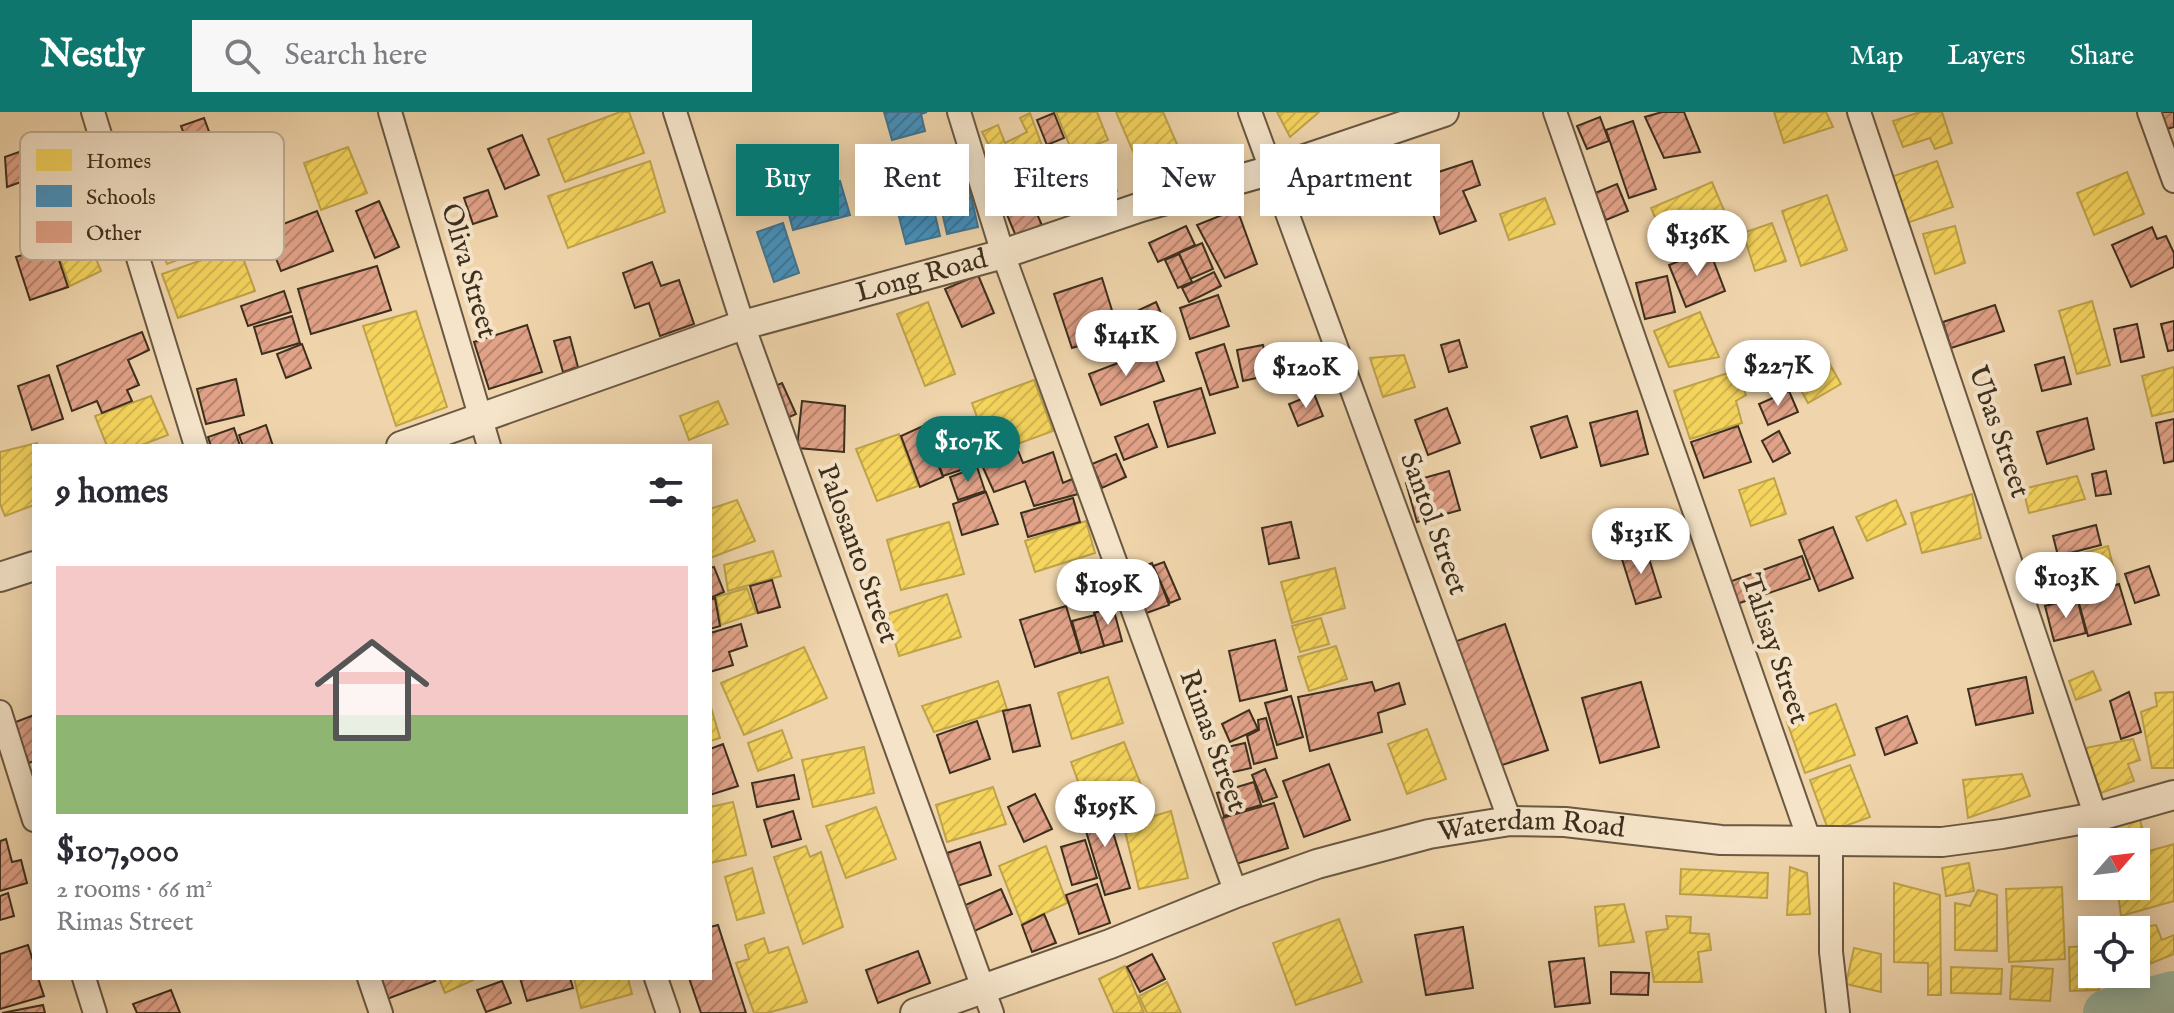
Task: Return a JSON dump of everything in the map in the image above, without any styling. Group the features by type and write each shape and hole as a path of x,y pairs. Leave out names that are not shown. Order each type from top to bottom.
{"street":[{"path":"93,112 99,132"},
{"name":"Oliva Street","path":"390,112 488,444"},
{"name":"Palosanto Street","path":"675,112 743,325 987,1001"},
{"name":"Rimas Street","path":"959,112 1003,254 1236,893"},
{"name":"Santol Street","path":"1250,112 1262,144"},
{"name":"Long Road","path":"1349,144 1444,112"},
{"name":"Talisay Street","path":"1555,112 1821,842"},
{"name":"Ubas Street","path":"1859,112 2096,817"},
{"path":"2149,112 2174,181"},
{"name":"Long Road","path":"407,444 743,325 1003,254 1141,207 1260,173"},
{"name":"Santol Street","path":"1289,216 1510,821"},
{"path":"139,260 195,444"},
{"path":"0,577 32,567"},
{"path":"0,712 32,814"},
{"name":"Waterdam Road","path":"915,1013 987,1001 1110,944 1236,893 1317,864 1429,834 1510,821 1565,822 1721,840 1942,842 2096,817 2174,795"},
{"path":"1821,842 1829,900 1836,1004"},
{"path":"85,980 95,1013"},
{"path":"370,980 381,1013"},
{"path":"657,980 668,1013"}],"building: Homes":[{"path":"620,112 629,112 644,153 565,182 548,139"},
{"path":"1056,112 1097,112 1108,140 1098,144 1069,144"},
{"path":"1116,112 1163,112 1177,144 1133,144 1133,152"},
{"path":"1277,112 1319,112 1290,137"},
{"path":"1774,112 1826,112 1833,127 1784,143"},
{"path":"1920,112 1942,112 1952,143 1935,149 1930,138 1903,147 1893,121"},
{"path":"1030,113 1041,144 988,144 982,132 998,125 1005,143 1027,132 1020,118"},
{"path":"348,147 367,193 321,210 304,163"},
{"path":"650,161 665,212 568,248 548,196"},
{"path":"1937,161 1953,207 1904,224 1888,178"},
{"path":"2127,172 2144,214 2094,235 2077,193"},
{"path":"1712,182 1731,227 1670,252 1651,208"},
{"path":"1827,195 1847,250 1801,266 1782,211"},
{"path":"1545,198 1555,224 1509,240 1500,214"},
{"path":"1772,223 1786,261 1755,271 1743,233"},
{"path":"1955,226 1965,263 1935,274 1923,234"},
{"path":"61,260 97,260 101,271 70,286"},
{"path":"202,260 244,260 255,291 178,318 162,274"},
{"path":"2092,301 2110,365 2077,374 2059,311"},
{"path":"928,302 955,374 925,386 897,314"},
{"path":"416,311 447,407 396,426 363,326"},
{"path":"1700,312 1719,357 1669,367 1654,331"},
{"path":"1820,347 1841,384 1808,403 1784,359"},
{"path":"1404,355 1415,387 1383,397 1370,358"},
{"path":"2174,367 2174,411 2152,416 2142,376"},
{"path":"1737,370 1746,395 1736,401 1742,423 1690,439 1674,391"},
{"path":"1034,380 1053,431 990,454 972,403"},
{"path":"151,396 168,435 144,444 106,444 95,416"},
{"path":"718,401 728,424 689,440 680,416"},
{"path":"899,434 918,486 877,501 856,449"},
{"path":"32,444 32,506 5,516 0,504 0,452"},
{"path":"2077,476 2085,499 2029,513 2023,489"},
{"path":"1774,478 1786,514 1751,526 1739,490"},
{"path":"1972,494 1981,538 1922,553 1911,513"},
{"path":"737,500 755,541 712,557 712,508"},
{"path":"1896,500 1906,524 1867,541 1856,517"},
{"path":"1086,521 1095,553 1035,572 1025,541"},
{"path":"949,522 964,574 901,590 887,540"},
{"path":"2108,546 2115,574 2056,593 2048,563"},
{"path":"773,551 781,576 728,591 724,565"},
{"path":"1335,568 1345,608 1292,623 1281,582"},
{"path":"747,588 756,613 721,625 716,597"},
{"path":"947,594 961,637 899,656 887,614"},
{"path":"1321,618 1329,644 1300,652 1292,626"},
{"path":"1336,646 1347,679 1309,691 1298,657"},
{"path":"804,647 827,698 744,735 721,683"},
{"path":"2093,671 2101,690 2076,700 2069,681"},
{"path":"1108,677 1123,723 1072,739 1058,693"},
{"path":"998,681 1007,709 934,732 922,706"},
{"path":"2174,692 2174,768 2152,768 2141,712 2157,706 2155,693"},
{"path":"1836,704 1855,755 1805,773 1787,722"},
{"path":"712,711 720,738 712,740"},
{"path":"1427,729 1446,779 1407,794 1388,744"},
{"path":"782,730 792,758 758,771 748,743"},
{"path":"2133,739 2140,760 2128,764 2134,781 2101,793 2085,748"},
{"path":"1124,742 1141,785 1087,806 1071,762"},
{"path":"864,747 874,793 813,807 802,760"},
{"path":"1850,765 1870,817 1829,832 1810,780"},
{"path":"2022,774 2030,796 1968,818 1963,780"},
{"path":"993,787 1006,824 947,842 936,805"},
{"path":"1138,792 1143,803 1148,801 1150,817 1171,811 1188,878 1139,889 1117,798"},
{"path":"733,802 746,855 712,863 712,807"},
{"path":"876,807 896,859 846,878 826,826"},
{"path":"2137,810 2142,828 2109,828 2108,819"},
{"path":"2174,844 2174,901 2121,916 2119,900 2150,900 2150,851"},
{"path":"806,846 810,857 821,852 843,927 803,944 774,857"},
{"path":"1046,846 1067,903 1022,924 999,866"},
{"path":"1969,863 1974,891 1946,896 1942,868"},
{"path":"1790,867 1807,873 1810,914 1787,915"},
{"path":"752,868 764,913 737,920 725,877"},
{"path":"1681,869 1768,873 1767,898 1680,894"},
{"path":"1894,883 1940,895 1941,995 1928,995 1928,963 1894,962"},
{"path":"2062,887 2065,959 2009,962 2006,889"},
{"path":"1978,890 1997,895 1997,951 1955,950 1955,903 1970,906"},
{"path":"1624,904 1634,942 1599,946 1595,907"},
{"path":"1666,916 1691,917 1690,933 1709,934 1711,950 1698,952 1702,982 1654,982 1646,932 1668,929"},
{"path":"1339,919 1362,982 1296,1005 1273,943"},
{"path":"2156,925 2162,940 2174,935 2174,954 2150,964 2150,926"},
{"path":"764,938 769,953 788,947 807,1002 767,1013 754,1013 736,963 749,959 745,945"},
{"path":"2069,947 2078,947 2078,988 2099,990 2070,991"},
{"path":"1854,948 1881,954 1881,992 1846,984"},
{"path":"1125,966 1144,1013 1114,1013 1099,979"},
{"path":"2012,966 2053,969 2050,1001 2010,999"},
{"path":"1951,967 2002,969 2001,994 1951,993"},
{"path":"440,980 473,980 445,993"},
{"path":"574,980 628,980 632,994 581,1008"},
{"path":"1167,982 1181,1013 1147,1013 1139,996"}],"building: Schools":[{"path":"884,112 927,112 921,114 925,131 892,140"},
{"path":"839,181 850,215 793,230 789,216 839,216"},
{"path":"969,186 978,227 947,234 943,216 969,216"},
{"path":"899,216 935,216 940,236 906,244"},
{"path":"783,223 799,273 774,282 757,232"}],"building: Other":[{"path":"1662,112 1684,112 1700,152 1664,158 1645,117"},
{"path":"2155,112 2174,112 2174,127 2160,131"},
{"path":"1054,113 1064,138 1047,144 1037,120"},
{"path":"1600,117 1609,141 1587,149 1577,126"},
{"path":"204,118 209,132 183,132 181,126"},
{"path":"1633,121 1656,189 1629,198 1606,130"},
{"path":"522,135 539,175 505,189 488,149"},
{"path":"20,152 20,182 7,187 5,157"},
{"path":"1472,161 1480,185 1463,191 1476,221 1440,234 1434,216 1440,216 1440,171"},
{"path":"1617,184 1628,211 1606,220 1595,193"},
{"path":"488,190 497,216 473,224 464,198"},
{"path":"379,201 399,247 375,258 356,211"},
{"path":"317,211 333,251 281,271 277,260 284,260 284,224"},
{"path":"1008,216 1038,216 1044,230 1018,241"},
{"path":"1220,216 1240,216 1257,264 1225,278 1197,225"},
{"path":"1186,226 1195,245 1158,262 1149,243"},
{"path":"2152,227 2157,239 2166,236 2174,253 2174,267 2131,287 2112,245"},
{"path":"1202,243 1213,269 1190,279 1179,253"},
{"path":"1709,249 1725,291 1686,307 1669,265"},
{"path":"1179,254 1192,282 1178,288 1165,260"},
{"path":"20,256 20,260 59,260 68,287 30,300 16,257"},
{"path":"652,262 661,286 679,280 694,324 660,336 649,303 635,308 623,273"},
{"path":"377,266 391,310 311,334 298,289"},
{"path":"1214,272 1221,286 1189,302 1182,288"},
{"path":"978,275 994,313 962,327 945,289"},
{"path":"1667,276 1675,312 1645,319 1636,283"},
{"path":"1102,278 1119,333 1072,348 1054,294"},
{"path":"284,291 291,312 248,326 241,306"},
{"path":"1218,295 1229,326 1190,339 1180,308"},
{"path":"1156,302 1170,334 1149,341 1139,310"},
{"path":"1995,305 2004,331 1951,348 1943,322"},
{"path":"1139,312 1148,343 1132,347 1123,317"},
{"path":"292,316 300,343 262,354 254,327"},
{"path":"2174,321 2174,350 2168,351 2161,324"},
{"path":"2137,324 2144,357 2121,362 2114,329"},
{"path":"527,325 542,372 489,389 474,342"},
{"path":"142,332 149,350 128,360 139,385 127,390 132,401 102,413 97,401 72,411 57,366"},
{"path":"570,337 578,367 563,372 554,341"},
{"path":"1459,340 1467,367 1449,372 1441,345"},
{"path":"302,344 311,368 286,378 277,354"},
{"path":"1224,344 1238,387 1210,395 1196,353"},
{"path":"1263,345 1270,375 1243,381 1237,350"},
{"path":"1152,350 1164,381 1101,405 1089,374"},
{"path":"2064,357 2071,384 2042,391 2035,365"},
{"path":"49,375 63,419 32,430 18,386"},
{"path":"236,379 244,415 206,424 197,389"},
{"path":"782,383 796,414 785,419 771,388"},
{"path":"1201,388 1215,433 1168,447 1154,402"},
{"path":"1789,391 1798,412 1768,425 1759,404"},
{"path":"1314,394 1323,416 1298,426 1289,404"},
{"path":"802,401 845,406 844,452 797,448"},
{"path":"1447,408 1460,443 1428,455 1415,420"},
{"path":"1637,411 1648,454 1601,466 1590,423"},
{"path":"1567,416 1577,447 1541,458 1531,427"},
{"path":"2087,418 2094,449 2047,464 2037,432"},
{"path":"2174,419 2174,461 2164,463 2156,423"},
{"path":"947,424 964,469 943,476 927,431"},
{"path":"1148,424 1157,447 1124,460 1115,437"},
{"path":"266,425 272,444 242,444 239,435"},
{"path":"923,426 943,477 920,487 901,436"},
{"path":"1738,426 1751,462 1704,478 1691,442"},
{"path":"234,428 239,444 210,444 208,437"},
{"path":"1779,431 1790,453 1773,462 1762,441"},
{"path":"1017,448 1023,463 1053,452 1063,483 1072,479 1078,494 1034,506 1025,481 994,492 981,463"},
{"path":"1116,454 1126,477 1102,488 1092,464"},
{"path":"977,467 985,491 958,500 950,477"},
{"path":"1449,471 1460,510 1417,522 1406,483"},
{"path":"2106,471 2111,494 2096,496 2092,474"},
{"path":"986,492 998,524 962,535 953,504"},
{"path":"1073,498 1080,522 1028,537 1021,513"},
{"path":"1291,522 1299,558 1269,564 1262,528"},
{"path":"2096,525 2101,545 2058,556 2053,536"},
{"path":"1833,527 1853,578 1819,591 1799,540"},
{"path":"1646,549 1661,597 1636,604 1621,556"},
{"path":"1802,556 1810,579 1734,605 1726,583"},
{"path":"1164,562 1180,599 1170,603 1153,566"},
{"path":"1152,563 1158,579 1136,588 1129,572"},
{"path":"2149,566 2159,595 2135,603 2125,574"},
{"path":"712,568 724,592 712,597"},
{"path":"772,580 780,607 758,613 750,586"},
{"path":"1160,581 1169,605 1141,615 1132,591"},
{"path":"2119,584 2131,624 2088,636 2077,596"},
{"path":"715,598 720,626 712,628 712,599"},
{"path":"2077,598 2086,633 2054,641 2045,606"},
{"path":"1066,606 1080,652 1035,667 1020,620"},
{"path":"1113,607 1122,641 1104,646 1094,613"},
{"path":"1095,615 1104,646 1081,653 1072,621"},
{"path":"741,624 747,646 729,652 733,665 712,671 712,632"},
{"path":"1505,624 1548,750 1493,768 1451,643"},
{"path":"1275,640 1287,690 1240,701 1229,651"},
{"path":"2026,677 2033,713 1976,725 1968,689"},
{"path":"1372,682 1375,691 1399,683 1405,704 1378,713 1382,732 1310,751 1298,697"},
{"path":"1641,682 1659,747 1600,763 1582,698"},
{"path":"2129,692 2141,732 2121,739 2110,701"},
{"path":"1291,696 1303,737 1277,745 1265,703"},
{"path":"1030,705 1040,746 1013,752 1003,711"},
{"path":"1249,710 1258,729 1230,742 1222,724"},
{"path":"32,716 32,762 29,763 13,723"},
{"path":"1907,716 1917,743 1885,755 1876,728"},
{"path":"1266,718 1277,758 1254,764 1247,736 1259,730 1258,720"},
{"path":"977,721 990,759 950,773 937,735"},
{"path":"1245,743 1251,768 1220,775 1214,750"},
{"path":"723,744 738,786 712,794 712,748"},
{"path":"1329,764 1350,820 1304,837 1283,781"},
{"path":"1265,769 1277,797 1263,802 1252,775"},
{"path":"794,775 799,799 757,807 752,783"},
{"path":"1254,782 1261,805 1224,816 1217,793"},
{"path":"1035,794 1052,829 1024,842 1008,807"},
{"path":"1104,803 1130,888 1105,895 1080,811"},
{"path":"1274,803 1288,848 1236,864 1222,818"},
{"path":"793,811 801,839 772,847 764,820"},
{"path":"6,839 12,862 21,860 27,883 0,891 0,841"},
{"path":"1085,840 1097,878 1072,885 1061,847"},
{"path":"980,842 991,875 957,886 947,853"},
{"path":"1097,884 1110,923 1079,934 1066,895"},
{"path":"1001,889 1012,914 970,933 959,908"},
{"path":"8,893 14,916 0,920 0,896"},
{"path":"1044,914 1056,943 1032,952 1022,925"},
{"path":"718,925 746,1013 701,1013 690,980 712,980 712,926"},
{"path":"1463,927 1473,988 1426,995 1415,935"},
{"path":"28,945 32,958 32,980 39,980 44,996 0,1009 0,954"},
{"path":"918,951 930,983 878,1003 866,970"},
{"path":"1152,954 1165,979 1140,992 1127,967"},
{"path":"1584,958 1590,1003 1555,1007 1549,962"},
{"path":"1611,972 1649,973 1648,995 1611,994"},
{"path":"380,980 435,981 387,999"},
{"path":"521,980 571,980 573,988 527,1001"},
{"path":"502,981 511,1003 486,1012 477,990"},
{"path":"171,990 180,1013 137,1013 133,1004"},
{"path":"43,1005 45,1013 2,1013"}],"waterway":[{"path":"2107,1013 2174,995"}]}
